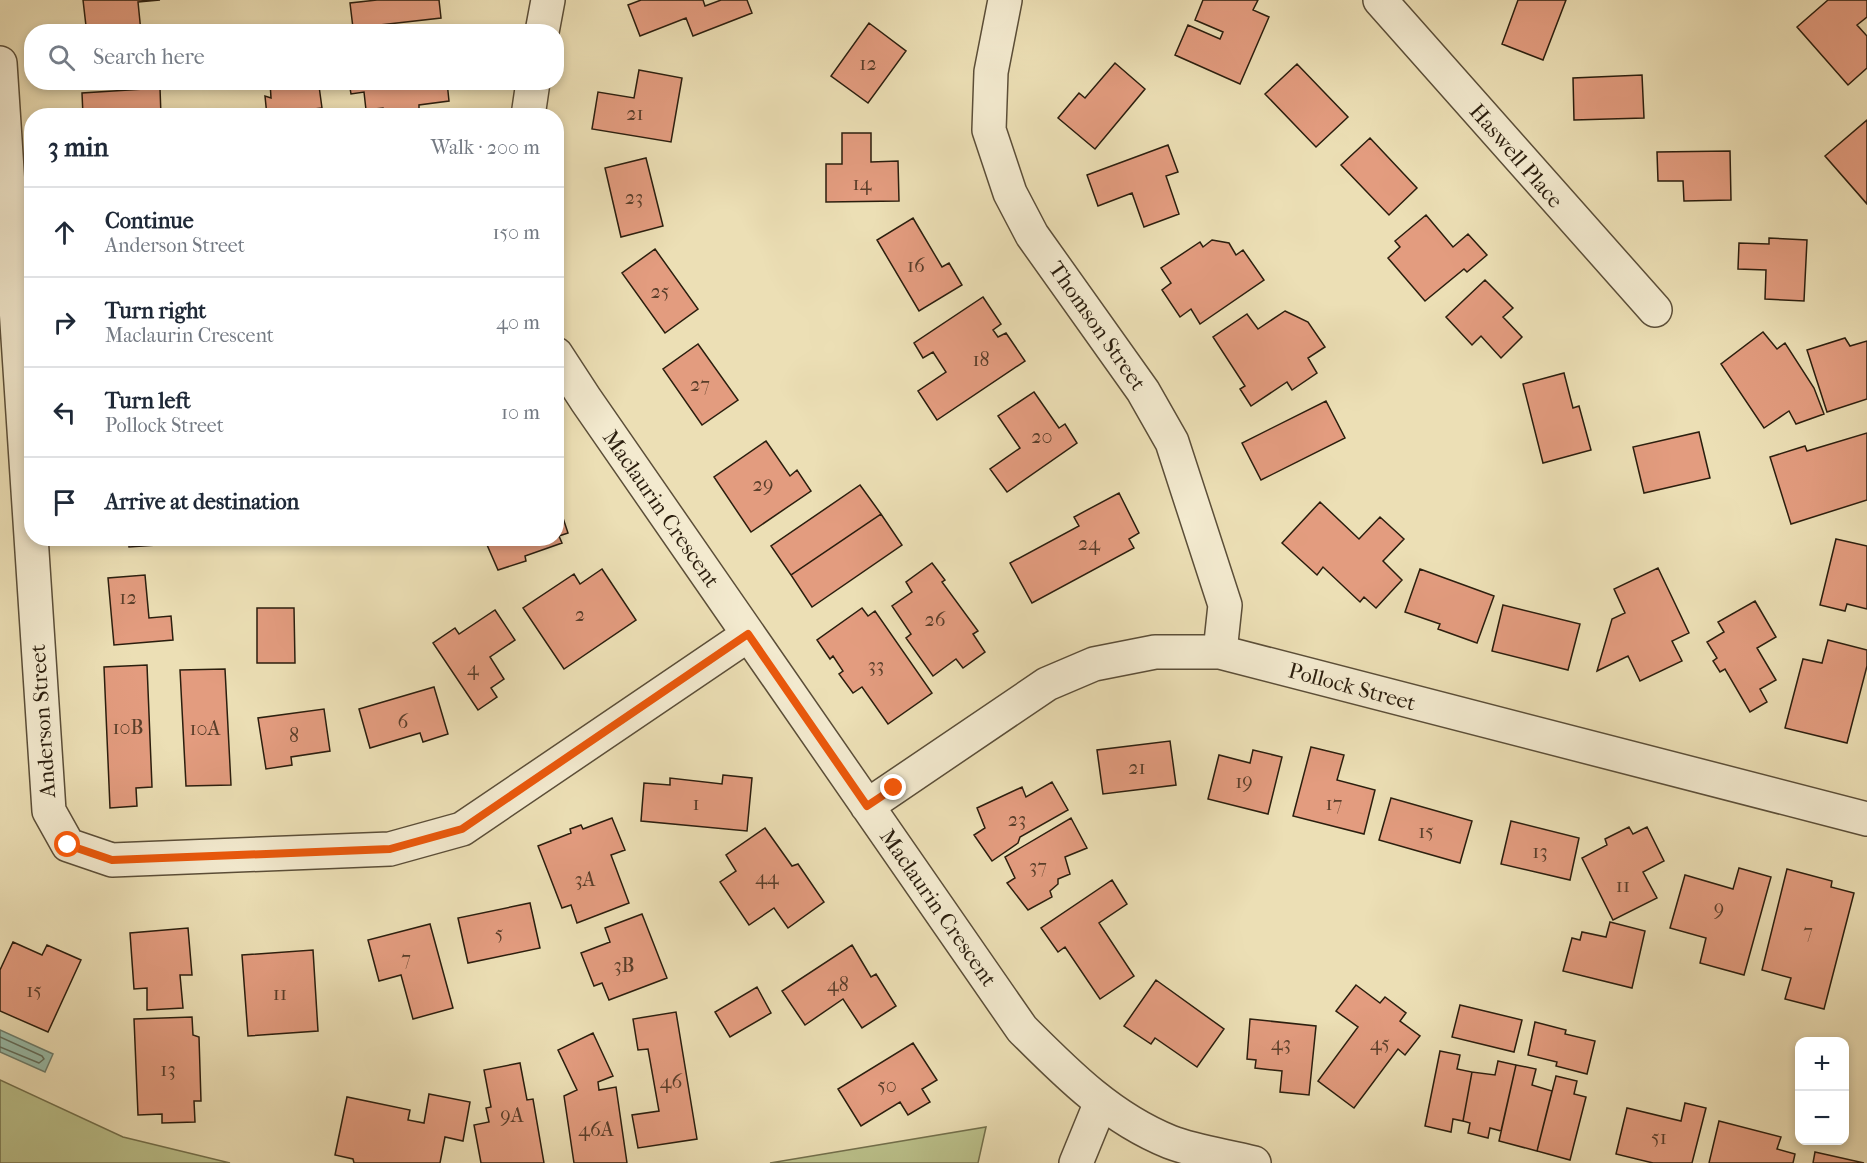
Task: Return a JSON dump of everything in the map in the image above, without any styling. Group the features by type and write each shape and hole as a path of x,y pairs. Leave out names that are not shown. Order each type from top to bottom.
{"street":[{"path":"544,24 548,0"},
{"name":"Thomson Street","path":"1005,0 991,72 989,130 1010,193 1032,235 1143,391 1172,442 1225,605 1220,652"},
{"name":"Haswell Place","path":"1380,0 1654,310"},
{"name":"Anderson Street","path":"0,63 24,429"},
{"path":"529,108 532,90"},
{"name":"Maclaurin Crescent","path":"564,366 1022,1029 1070,1077 1127,1122 1171,1143 1254,1163"},
{"name":"Anderson Street","path":"32,546 49,811 68,845 112,860 390,849 462,829 748,634"},
{"name":"Pollock Street","path":"867,806 1047,684 1094,664 1155,652 1220,652 1867,819"},
{"path":"1076,1163 1101,1102"}],"green space":[{"path":"0,1080 123,1137 230,1163 0,1163"},
{"path":"986,1127 978,1163 770,1163"}],"water":[{"path":"0,1030 53,1054 45,1072 0,1052"}],"building":[{"path":"83,0 160,0 138,2 140,24 86,24"},
{"path":"377,0 439,0 441,18 388,24 353,24 350,3"},
{"path":"641,0 703,0 705,6 721,0 747,0 752,13 693,36 686,18 640,36 628,5"},
{"path":"1203,0 1258,0 1253,10 1269,17 1240,84 1175,55 1188,25 1220,39 1223,32 1195,20"},
{"path":"1518,0 1566,0 1543,60 1502,44"},
{"path":"1828,0 1867,0 1867,17 1857,25 1867,36 1867,68 1848,85 1797,27"},
{"path":"869,23 906,51 868,103 831,76"},
{"path":"1115,63 1145,89 1095,149 1058,118 1079,93 1085,98"},
{"path":"1297,64 1348,117 1316,147 1265,94"},
{"path":"639,70 682,78 671,142 592,129 598,92 634,98"},
{"path":"1642,75 1644,118 1574,120 1573,78"},
{"path":"160,90 161,108 83,108 82,93"},
{"path":"270,90 320,90 322,108 266,108 265,96 271,98"},
{"path":"350,90 448,90 449,101 419,105 419,108 366,108 364,92 351,94"},
{"path":"1867,120 1867,204 1825,156"},
{"path":"842,133 871,133 871,162 898,161 899,201 826,202 826,164 842,164"},
{"path":"1370,138 1417,188 1389,215 1341,165"},
{"path":"1168,145 1178,172 1166,176 1179,214 1144,227 1132,193 1098,206 1087,175"},
{"path":"1730,151 1731,200 1684,201 1683,181 1658,181 1657,152"},
{"path":"646,158 663,226 621,237 605,168"},
{"path":"1426,215 1453,247 1468,234 1487,255 1467,272 1464,269 1425,301 1388,258 1400,247 1395,241"},
{"path":"913,218 942,267 949,263 962,285 919,311 877,240"},
{"path":"1769,238 1807,240 1804,301 1765,299 1766,270 1738,269 1739,243 1769,244"},
{"path":"1212,240 1229,243 1236,255 1243,250 1264,280 1200,324 1191,309 1180,317 1162,290 1171,283 1161,268 1200,242 1203,247"},
{"path":"655,249 698,309 665,333 622,273"},
{"path":"1485,280 1513,308 1503,317 1522,337 1501,358 1481,336 1472,345 1446,317"},
{"path":"983,297 1001,324 993,330 998,337 1006,333 1025,361 937,420 918,391 946,372 933,352 923,358 914,343"},
{"path":"1285,311 1308,322 1325,347 1308,358 1317,373 1292,390 1287,382 1251,406 1240,389 1245,386 1213,337 1247,314 1258,329"},
{"path":"1763,332 1777,349 1785,343 1814,388 1824,414 1796,424 1789,411 1764,428 1721,364"},
{"path":"1845,338 1850,346 1867,341 1867,399 1827,412 1807,350"},
{"path":"698,344 738,400 702,425 663,369"},
{"path":"1564,373 1573,408 1579,406 1591,450 1543,463 1523,384"},
{"path":"1034,392 1059,428 1065,424 1077,443 1007,492 990,469 1020,448 998,416"},
{"path":"1326,401 1345,438 1261,480 1242,443"},
{"path":"1699,432 1710,478 1644,493 1633,447"},
{"path":"1867,433 1867,500 1791,524 1770,457 1805,446 1807,451"},
{"path":"766,441 790,476 797,470 811,491 751,532 714,477"},
{"path":"860,485 881,514 791,575 771,546"},
{"path":"1119,493 1139,533 1129,539 1134,548 1032,603 1010,563 1079,526 1074,517"},
{"path":"1320,502 1359,539 1380,517 1404,539 1383,561 1402,580 1376,608 1364,597 1360,602 1323,567 1317,575 1282,543"},
{"path":"881,514 902,545 812,607 791,575"},
{"path":"564,521 568,533 564,534"},
{"path":"1836,539 1867,546 1867,609 1847,604 1845,611 1820,605"},
{"path":"488,546 553,546 525,556 526,561 498,570"},
{"path":"932,563 945,580 942,582 978,631 973,634 985,652 963,668 956,659 933,676 906,638 911,634 892,606 912,592 906,582"},
{"path":"1658,568 1689,633 1672,641 1682,661 1640,681 1628,656 1597,671 1612,619 1625,613 1614,589"},
{"path":"602,569 636,620 564,669 523,608 574,574 580,584"},
{"path":"1420,569 1494,596 1477,643 1438,629 1440,624 1405,612"},
{"path":"145,575 149,618 171,616 173,640 114,645 108,578"},
{"path":"1755,601 1776,637 1757,648 1776,680 1760,689 1767,702 1750,712 1725,669 1720,672 1713,661 1717,658 1707,642 1724,632 1718,622"},
{"path":"1503,605 1580,624 1568,670 1492,651"},
{"path":"257,608 294,608 295,663 257,663"},
{"path":"862,608 868,616 875,611 932,693 888,724 862,687 853,693 839,674 843,671 833,656 830,659 817,640"},
{"path":"495,610 515,640 490,657 504,679 491,688 497,697 478,710 433,643 455,628 459,634"},
{"path":"1828,640 1867,650 1867,666 1847,743 1785,728 1803,659 1822,663"},
{"path":"147,665 152,787 136,788 137,806 110,808 104,667"},
{"path":"225,669 231,785 186,786 180,670"},
{"path":"434,687 448,734 423,742 420,733 370,748 359,709"},
{"path":"324,709 330,751 291,757 292,765 266,769 258,718"},
{"path":"1170,741 1176,785 1103,794 1097,750"},
{"path":"1311,747 1344,755 1337,780 1375,790 1364,834 1293,816"},
{"path":"1253,750 1282,757 1268,814 1208,799 1219,755 1250,763"},
{"path":"723,775 752,778 747,831 641,821 644,783 670,785 670,778 722,784"},
{"path":"1052,782 1068,810 1020,837 1018,843 992,861 974,835 985,828 977,808 1022,787 1026,797"},
{"path":"1391,798 1472,821 1460,863 1379,840"},
{"path":"612,818 625,850 611,855 629,903 577,923 571,905 562,908 538,846 571,833 570,829 581,825 583,829"},
{"path":"1071,818 1087,848 1065,857 1070,874 1058,879 1058,884 1050,891 1052,897 1028,910 1007,883 1015,878 1005,857"},
{"path":"1511,821 1579,838 1570,880 1501,864"},
{"path":"1629,827 1633,834 1647,827 1664,861 1643,872 1657,898 1613,920 1582,858 1607,845 1605,839"},
{"path":"765,828 792,866 798,864 824,902 788,928 774,908 749,925 720,882 736,871 726,855"},
{"path":"1739,868 1771,877 1744,975 1700,963 1706,938 1670,928 1685,875 1733,889"},
{"path":"1787,869 1832,881 1831,887 1854,893 1824,1009 1785,999 1791,978 1762,970"},
{"path":"1112,880 1127,904 1099,923 1134,976 1100,999 1065,947 1058,952 1041,928"},
{"path":"530,903 540,948 468,963 458,918"},
{"path":"642,914 667,978 609,1000 602,983 594,986 581,953 610,942 605,928"},
{"path":"1610,922 1645,931 1632,988 1563,971 1572,938 1580,940 1582,932 1606,937"},
{"path":"430,924 453,1008 413,1019 401,975 379,981 368,940"},
{"path":"188,928 192,975 180,975 183,1008 147,1010 147,988 134,989 130,933"},
{"path":"13,942 42,955 47,945 81,960 48,1032 0,1011 0,970"},
{"path":"852,945 871,977 876,974 896,1006 862,1028 843,999 805,1025 782,991"},
{"path":"313,950 318,1031 248,1036 242,955"},
{"path":"1156,980 1224,1029 1197,1067 1155,1038 1151,1044 1124,1026"},
{"path":"1356,985 1380,1003 1385,997 1406,1013 1400,1021 1420,1036 1405,1055 1398,1049 1354,1108 1318,1081 1358,1027 1336,1011"},
{"path":"757,987 771,1013 730,1037 715,1012"},
{"path":"1460,1005 1522,1020 1514,1052 1452,1037"},
{"path":"676,1012 697,1139 638,1148 632,1115 659,1111 648,1049 638,1050 633,1019"},
{"path":"192,1017 193,1035 199,1037 201,1101 194,1101 195,1122 162,1123 162,1114 138,1115 134,1019"},
{"path":"1250,1019 1316,1026 1309,1095 1280,1092 1282,1071 1255,1068 1256,1060 1247,1059"},
{"path":"1535,1022 1566,1030 1565,1034 1595,1041 1587,1074 1556,1066 1557,1062 1528,1055"},
{"path":"593,1033 613,1076 598,1082 599,1090 616,1087 627,1163 574,1163 564,1096 577,1090 558,1050"},
{"path":"913,1043 937,1080 922,1089 930,1102 908,1115 900,1102 861,1126 838,1089"},
{"path":"1440,1051 1460,1055 1457,1069 1472,1072 1463,1121 1453,1119 1451,1132 1425,1126"},
{"path":"1498,1061 1516,1065 1501,1131 1490,1128 1488,1138 1468,1133 1470,1123 1463,1121 1472,1072 1495,1075"},
{"path":"520,1063 527,1100 533,1099 544,1163 481,1163 474,1125 489,1122 486,1108 491,1107 484,1070"},
{"path":"1516,1065 1536,1069 1532,1085 1552,1091 1537,1151 1499,1141"},
{"path":"1556,1076 1577,1081 1574,1094 1586,1097 1570,1160 1537,1151"},
{"path":"429,1094 470,1102 463,1141 445,1137 440,1163 354,1163 353,1159 335,1155 347,1097 410,1110 408,1120 424,1123"},
{"path":"1685,1103 1706,1108 1692,1163 1653,1163 1616,1154 1627,1108 1681,1121"},
{"path":"1719,1121 1781,1137 1777,1149 1795,1154 1793,1163 1709,1163"},
{"path":"1815,1152 1864,1163 1813,1163"}],"route":[{"path":"68,845 112,860 390,849 462,829 748,634 867,806 894,788"}]}
